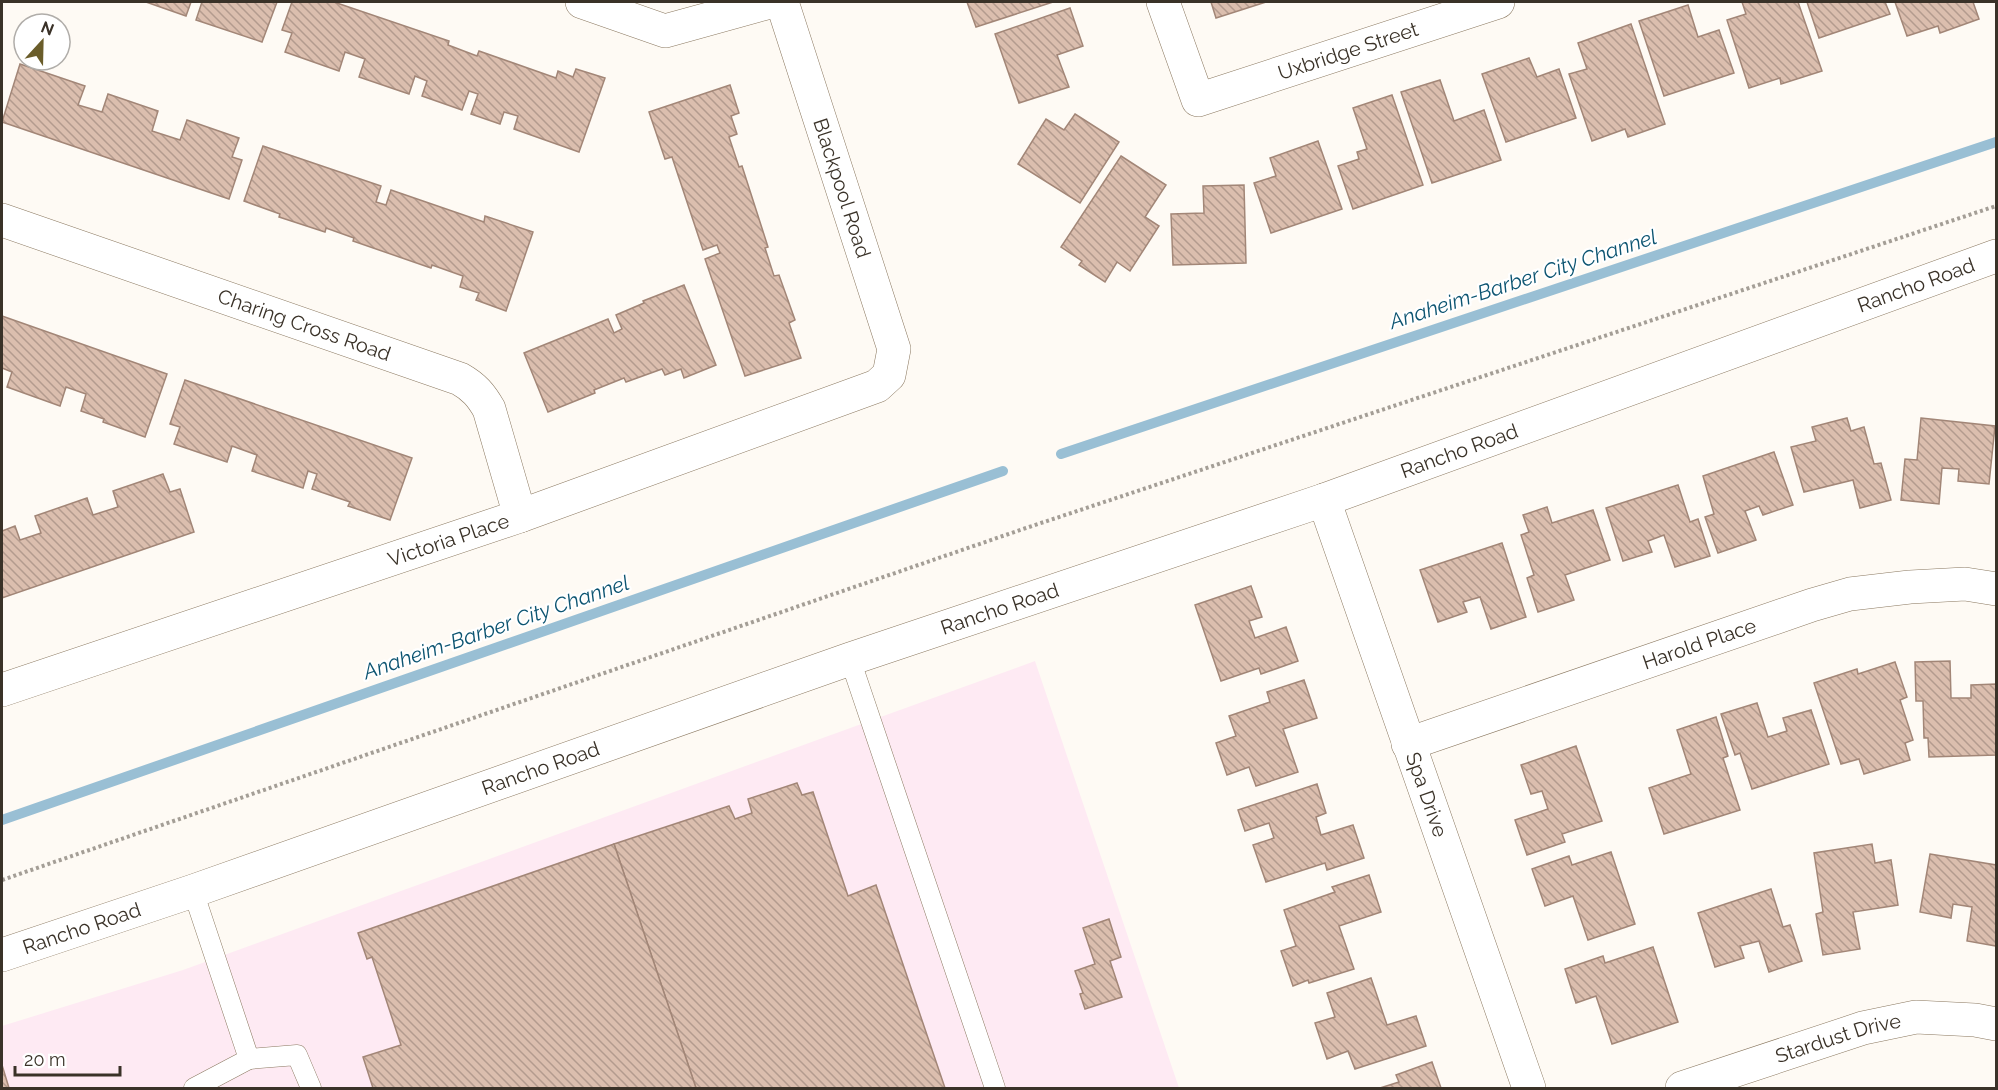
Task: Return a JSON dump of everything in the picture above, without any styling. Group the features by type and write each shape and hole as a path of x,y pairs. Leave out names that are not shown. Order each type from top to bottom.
{"street":[{"path":"582,2 664,31 770,2"},
{"name":"Blackpool Road","path":"782,2 894,349 889,375"},
{"name":"Uxbridge Street","path":"1163,2 1198,100 1498,2"},
{"name":"Charing Cross Road","path":"2,220 460,379 482,396 489,409 520,516"},
{"name":"Rancho Road","path":"2,955 193,891 850,659 1324,500 1996,256"},
{"name":"Victoria Place","path":"2,690 520,516 877,386 889,375"},
{"name":"Spa Drive","path":"1324,500 1529,1089"},
{"name":"Harold Place","path":"1408,744 1850,594 1965,584 1996,589"},
{"name":"Stardust Drive","path":"1682,1089 1863,1028 1906,1019 1928,1017 1975,1020 1996,1024"}],"lane":[{"path":"850,659 995,1089"},
{"path":"193,891 249,1059"},
{"path":"194,1089 249,1059 297,1055 311,1089"}],"path":[{"path":"2,880 1026,528 1996,206"}],"shaded area":[{"path":"1035,661 1179,1088 2,1088 2,1026 183,970"}],"building":[{"path":"146,2 191,2 186,16"},
{"path":"202,2 277,2 262,42 196,20"},
{"path":"292,2 334,2 449,41 448,45 477,56 479,51 556,78 558,71 573,77 576,69 605,78 579,152 514,129 518,116 504,112 500,124 471,114 478,94 469,91 462,110 422,96 427,81 415,76 409,94 359,77 365,59 345,52 339,71 285,52 292,33 282,30"},
{"path":"967,2 1053,2 976,27"},
{"path":"1211,2 1266,2 1216,18"},
{"path":"1742,2 1798,2 1822,71 1781,84 1780,78 1749,88 1727,20 1746,14"},
{"path":"1807,2 1885,2 1890,14 1819,38"},
{"path":"1895,2 1973,2 1979,19 1940,33 1938,26 1907,36"},
{"path":"1688,5 1698,37 1719,30 1734,73 1664,96 1639,21"},
{"path":"1070,8 1083,46 1057,55 1069,87 1019,103 995,34"},
{"path":"1631,24 1665,124 1628,137 1625,129 1592,141 1569,74 1587,69 1578,43"},
{"path":"1529,58 1537,77 1559,69 1576,118 1506,142 1482,74"},
{"path":"18,72 44,72 85,86 78,105 102,112 108,94 158,111 152,131 180,140 187,120 239,138 232,157 242,160 229,199 2,122"},
{"path":"1440,80 1454,121 1484,110 1501,160 1432,183 1401,92"},
{"path":"730,85 739,113 731,116 737,134 729,137 739,167 742,166 768,247 765,248 774,276 779,275 795,320 789,323 801,358 745,376 705,259 720,253 717,245 703,250 672,157 665,159 649,112"},
{"path":"1392,95 1423,185 1353,209 1338,166 1359,159 1357,152 1367,149 1353,108"},
{"path":"1075,114 1119,142 1080,203 1018,164 1046,119 1064,130"},
{"path":"1318,141 1342,209 1271,233 1254,183 1276,176 1270,158"},
{"path":"263,146 381,186 376,202 386,205 391,190 484,222 485,216 533,232 506,311 476,300 479,293 460,287 463,276 432,265 431,268 353,241 354,238 326,228 325,232 279,217 280,214 244,201"},
{"path":"1121,156 1166,185 1145,217 1159,226 1130,271 1117,262 1105,282 1079,265 1082,261 1061,247"},
{"path":"1244,185 1246,263 1173,265 1171,214 1204,213 1203,186"},
{"path":"684,285 716,365 684,378 681,369 665,375 662,369 626,382 624,378 594,390 595,393 548,412 524,353 608,319 614,333 622,329 616,315 644,303 643,301"},
{"path":"2,316 167,374 145,437 103,422 104,419 81,411 86,394 66,387 60,406 7,387 12,372 2,368"},
{"path":"185,380 412,458 390,520 348,506 350,502 312,489 317,474 308,471 303,488 252,471 257,455 232,446 227,462 174,444 180,427 170,424"},
{"path":"1847,418 1851,431 1864,427 1874,464 1881,463 1891,500 1860,508 1853,480 1804,492 1791,447 1816,441 1812,427"},
{"path":"1921,418 1995,426 1989,484 1958,481 1959,469 1942,468 1939,504 1901,500 1905,459 1917,460"},
{"path":"1774,452 1793,505 1763,515 1759,506 1745,511 1756,540 1718,553 1705,517 1714,514 1703,476"},
{"path":"163,474 170,492 180,489 194,532 2,598 2,531 15,526 20,540 41,533 35,516 87,498 93,515 118,507 113,491"},
{"path":"1678,485 1690,522 1698,519 1710,556 1675,567 1664,535 1648,541 1652,552 1623,561 1606,508"},
{"path":"1547,507 1552,523 1593,510 1610,560 1565,575 1574,600 1538,612 1527,578 1534,575 1521,535 1529,532 1523,515"},
{"path":"1502,543 1526,617 1491,629 1480,597 1463,602 1467,612 1438,622 1420,570"},
{"path":"1251,586 1262,617 1249,621 1255,638 1286,627 1298,661 1261,674 1259,668 1221,681 1195,605"},
{"path":"1950,661 1951,698 1971,698 1971,685 1996,684 1996,755 1929,757 1928,738 1924,738 1923,701 1916,701 1915,662"},
{"path":"1895,662 1907,697 1900,700 1913,740 1905,743 1910,760 1864,774 1859,759 1841,764 1814,683 1857,669 1858,674"},
{"path":"1304,680 1317,718 1283,729 1298,772 1256,786 1249,767 1227,775 1216,743 1236,736 1229,716 1270,702 1267,692"},
{"path":"1757,703 1768,737 1787,731 1783,718 1811,710 1829,764 1752,789 1740,753 1735,755 1721,714"},
{"path":"1716,717 1728,756 1723,758 1740,810 1664,834 1649,788 1691,774 1677,730"},
{"path":"1576,746 1602,821 1562,834 1565,842 1527,855 1515,820 1548,809 1542,791 1531,794 1521,765"},
{"path":"797,783 802,795 813,792 848,896 876,885 945,1088 696,1088 614,844 729,806 735,819 752,813 748,799"},
{"path":"1317,784 1326,813 1316,817 1321,835 1353,825 1364,858 1327,870 1325,863 1266,882 1253,845 1274,838 1269,823 1245,831 1238,810"},
{"path":"614,844 696,1088 373,1088 363,1057 401,1045 372,957 367,959 358,933"},
{"path":"1872,844 1875,863 1891,860 1898,905 1853,912 1860,949 1823,955 1816,914 1823,912 1814,853"},
{"path":"1611,852 1635,924 1588,940 1573,896 1545,906 1532,869 1569,856 1572,865"},
{"path":"1930,854 1996,865 1996,946 1967,941 1972,907 1953,904 1951,918 1920,912"},
{"path":"1369,875 1381,912 1339,926 1354,969 1293,986 1281,951 1296,946 1284,910 1335,892 1332,887"},
{"path":"1771,889 1783,927 1790,925 1802,961 1769,972 1759,941 1740,946 1744,958 1715,967 1698,913"},
{"path":"1109,919 1121,957 1110,961 1122,997 1085,1009 1080,994 1083,993 1075,971 1095,964 1083,928"},
{"path":"1653,947 1678,1022 1612,1044 1596,996 1576,1003 1565,969 1603,956 1605,963"},
{"path":"1371,978 1387,1025 1416,1016 1426,1046 1355,1069 1348,1051 1327,1059 1315,1023 1335,1017 1327,993"},
{"path":"1432,1062 1441,1088 1380,1088 1399,1082 1396,1075"},
{"path":"2,1065 9,1088 2,1088"}],"waterway":[{"name":"Anaheim-Barber City Channel","path":"1061,454 1996,142"},
{"name":"Anaheim-Barber City Channel","path":"2,820 1003,471"}]}
